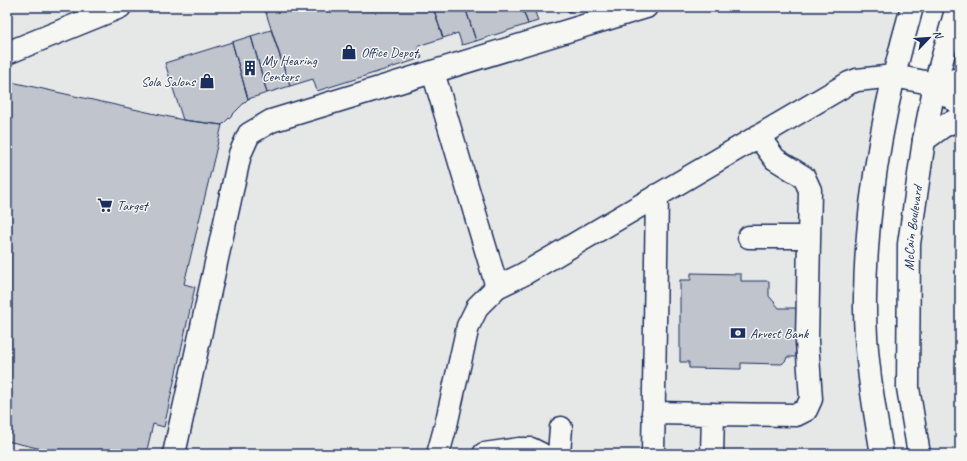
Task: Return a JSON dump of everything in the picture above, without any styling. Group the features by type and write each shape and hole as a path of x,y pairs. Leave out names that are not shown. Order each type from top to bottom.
{"main road":[{"path":"7,53 120,7"},
{"path":"174,454 240,154 249,134 271,121 646,7"},
{"path":"882,454 872,398 867,348 865,298 867,254 874,177 883,124 900,50 912,7"},
{"name":"McCain Boulevard","path":"919,454 908,388 909,244 924,140 935,84 957,7"},
{"path":"433,72 497,287"},
{"path":"438,454 468,326 478,306 497,287 522,275 849,83 857,80 894,76 935,84 960,79"},
{"path":"935,84 954,100 960,103"},
{"path":"924,140 942,127 960,118"},
{"path":"653,413 796,415 806,410 811,399 807,341 810,190 804,177 775,159 758,136"},
{"path":"653,454 657,195"},
{"path":"749,237 809,237"},
{"path":"712,454 713,414"},
{"path":"559,454 561,428"},
{"path":"484,454 519,449 531,449 541,454"}],"shaded area":[{"path":"7,7 916,7 883,124 865,298 882,454 7,454"},
{"path":"960,7 960,454 919,454 909,244"}],"building":[{"name":"Office Depot","path":"264,7 433,7 443,38 418,46 422,58 317,91 313,79 290,86"},
{"path":"433,7 465,7 476,41 462,45 458,33 443,38"},
{"path":"465,7 522,7 528,24 476,41"},
{"path":"522,7 548,8 535,12 538,21 528,24"},
{"path":"567,7 584,7 568,12"},
{"path":"271,30 290,86 267,93 251,36"},
{"name":"My Hearing Centers","path":"251,36 267,93 248,99 232,42"},
{"name":"Sola Salons","path":"232,42 248,99 222,125 183,120 165,63"},
{"name":"Target","path":"7,81 183,120 222,125 184,284 195,287 164,427 153,424 146,454 45,454 46,450 7,441"},
{"name":"Arvest Bank","path":"691,273 741,274 741,281 769,281 769,296 779,308 797,308 796,357 787,357 782,364 741,363 741,369 689,368 689,362 680,362 680,280 691,280"}],"place":[{"name":"Office Depot","path":"349,52"},
{"name":"My Hearing Centers","path":"250,68"},
{"name":"Sola Salons","path":"207,81"},
{"name":"Target","path":"105,205"},
{"name":"Arvest Bank","path":"738,333"}]}
